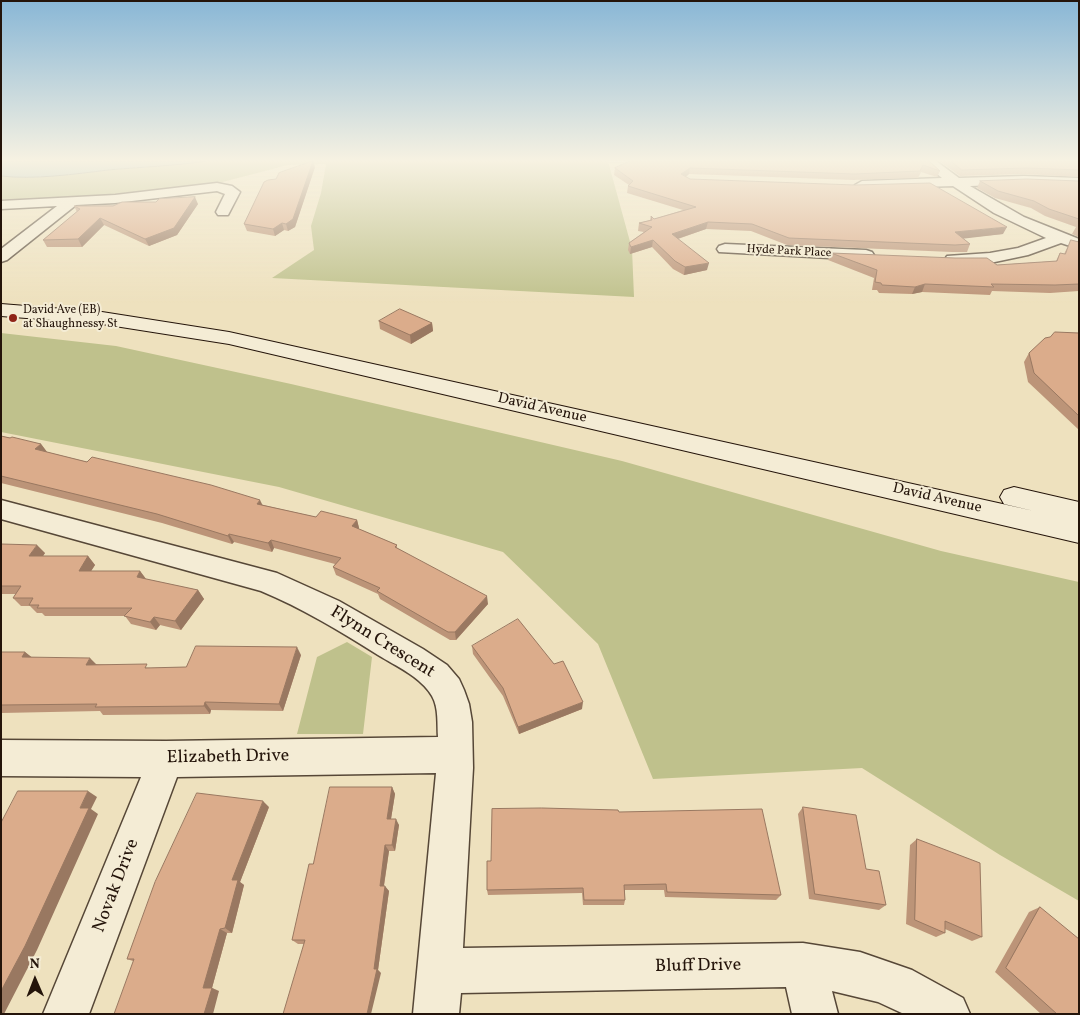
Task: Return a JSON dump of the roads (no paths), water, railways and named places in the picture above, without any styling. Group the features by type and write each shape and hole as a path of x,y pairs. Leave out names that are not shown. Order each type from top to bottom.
{"main road":[{"name":"David Avenue","path":"1,296 112,304 178,313 1079,512"},
{"name":"David Avenue","path":"1,310 102,318 229,338 1079,532"}],"street":[{"path":"1,257 64,208"},
{"path":"223,212 225,208"},
{"path":"998,208 1060,238 1079,244"},
{"path":"933,258 990,258 1022,252 1060,238"},
{"name":"Hyde Park Place","path":"725,249 883,256"},
{"name":"Flynn Crescent","path":"1,509 267,581 317,602 416,662 438,678 448,691 454,705 455,755 438,993"},
{"name":"Elizabeth Drive","path":"1,758 166,759 455,755"},
{"name":"Novak Drive","path":"66,1014 166,759"},
{"path":"803,965 815,1014"},
{"name":"Bluff Drive","path":"438,993 803,965 829,967 903,988 929,1001 947,1014"}],"place":[{"name":"David Ave (EB) at Shaughnessy St","path":"13,318"}]}
